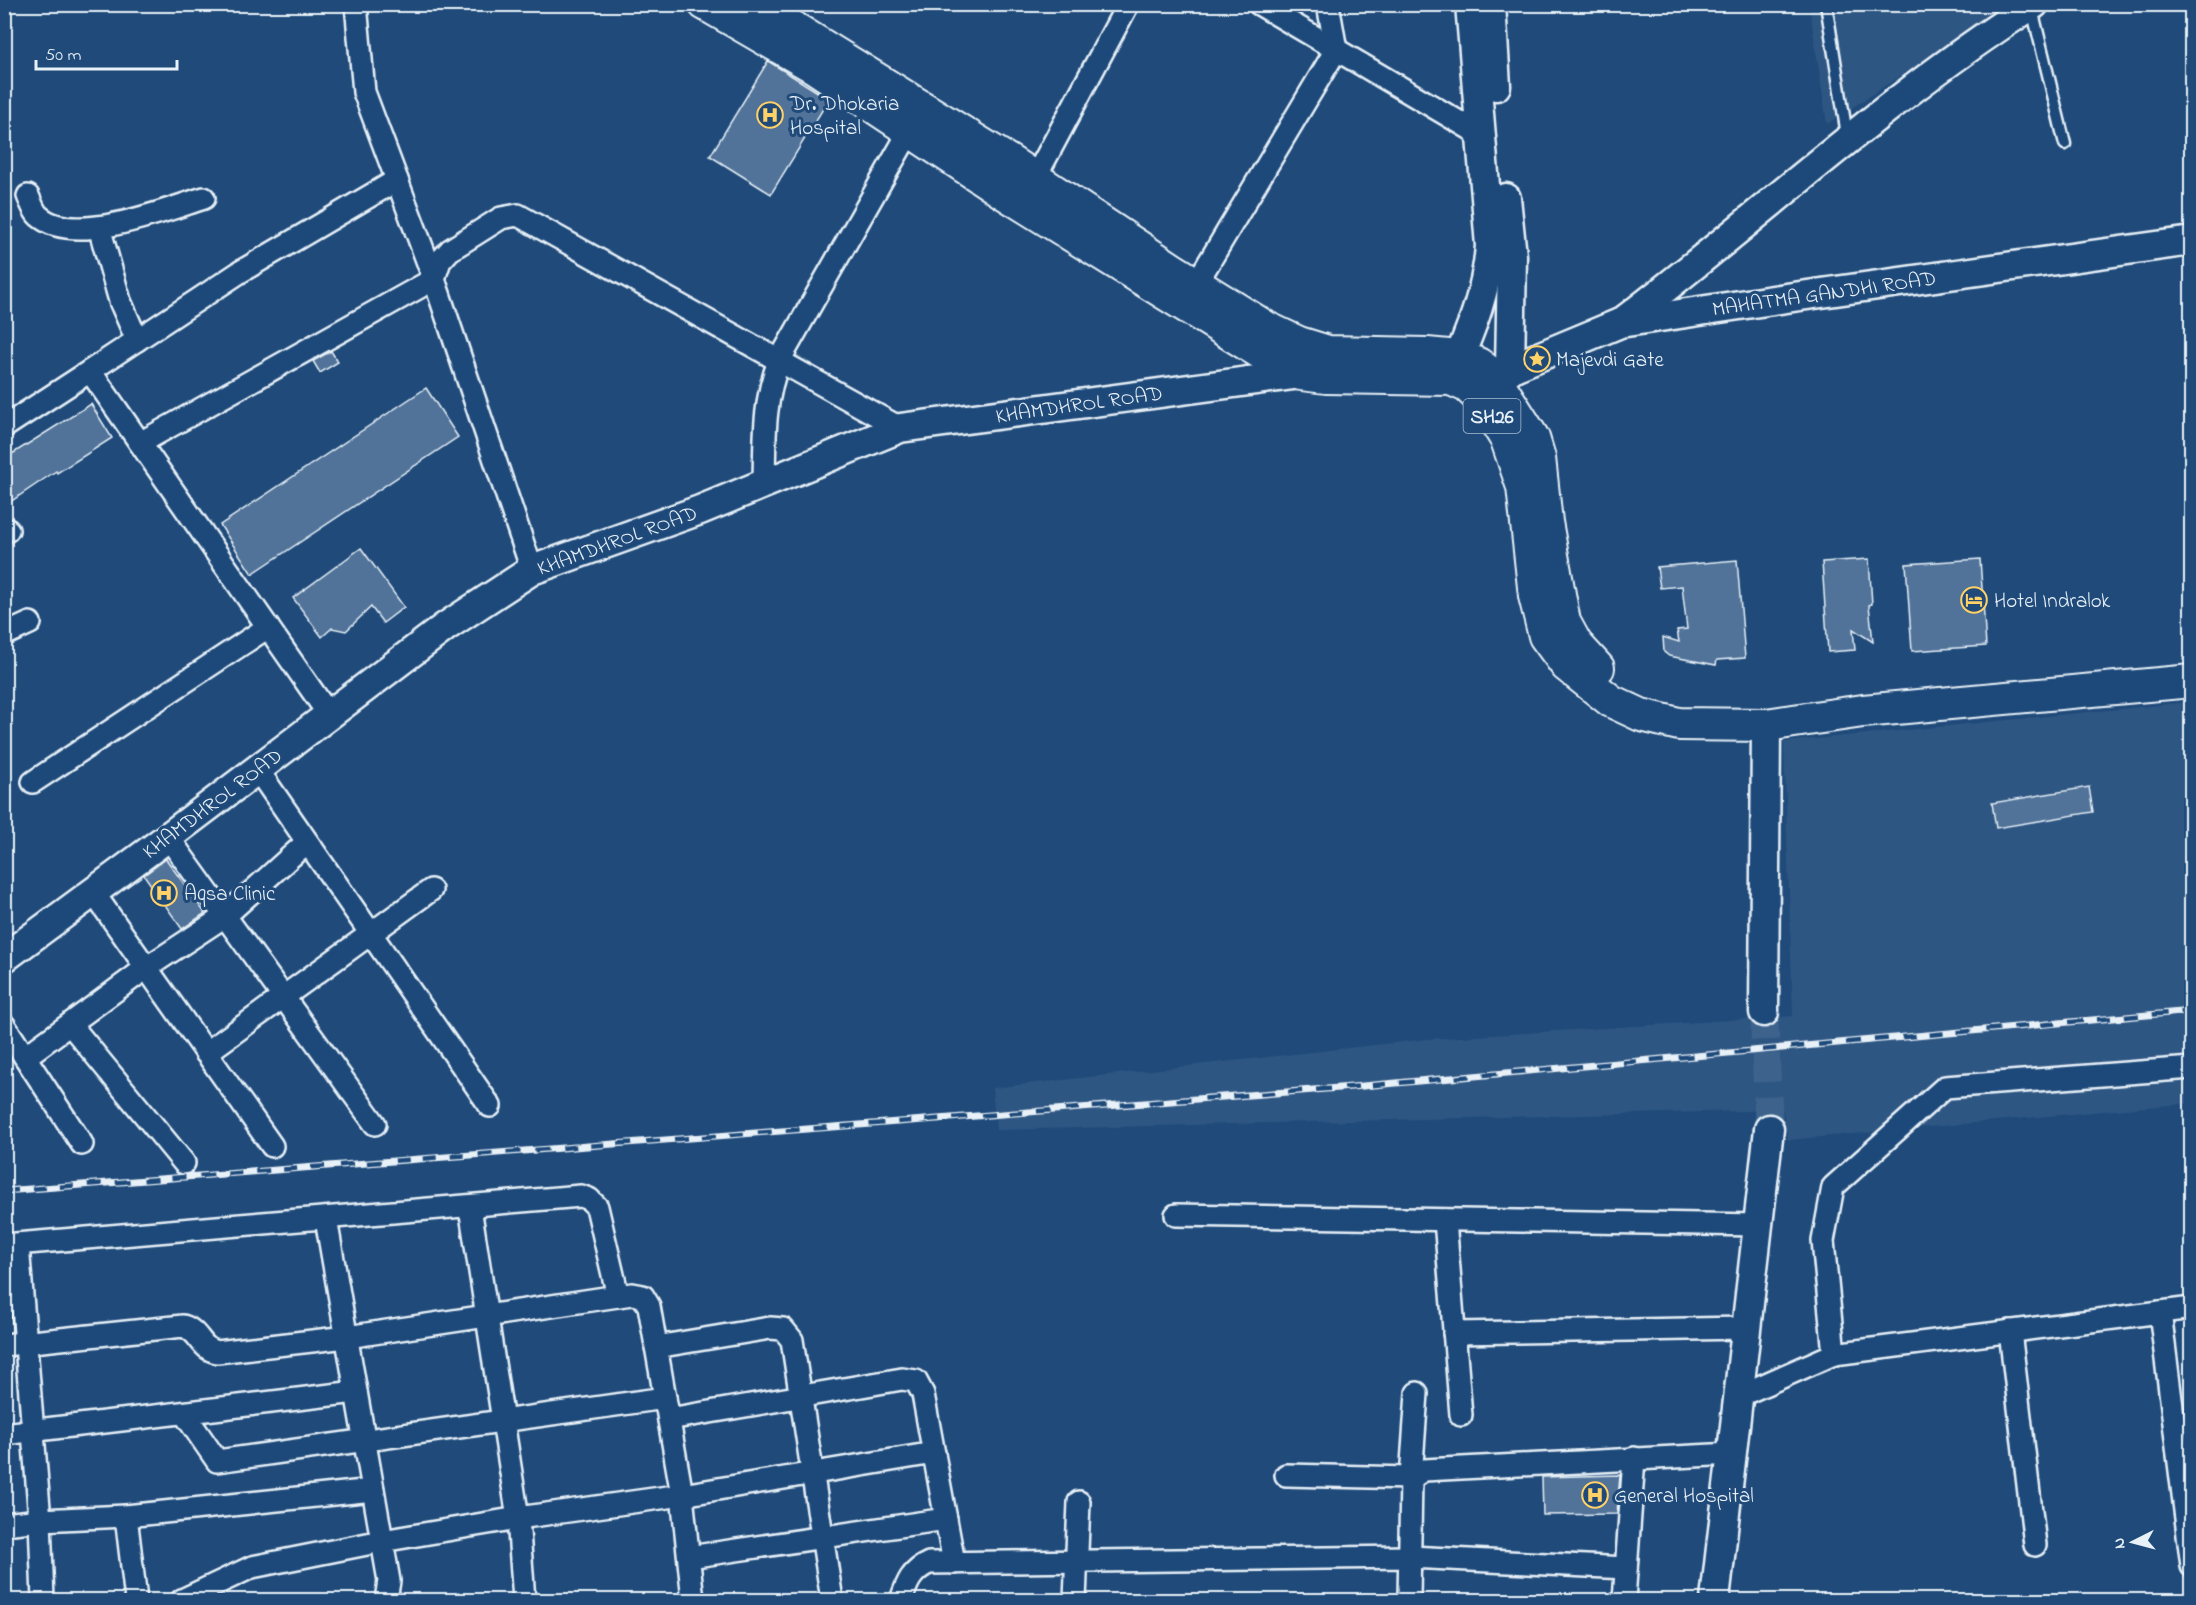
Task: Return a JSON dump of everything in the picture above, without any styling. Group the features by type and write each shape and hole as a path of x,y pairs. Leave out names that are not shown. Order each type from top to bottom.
{"main road":[{"name":"SH26","path":"705,4 814,67 1035,178 1267,328 1299,343 1328,352 1426,354 1476,373 1533,438 1539,458 1546,522 1564,621 1576,644 1595,666 1625,685 1658,697 1691,704 1739,706 1787,704 1931,686 2192,665"},
{"name":"SH26","path":"755,4 916,119 1004,193 1274,361 1301,374 1326,377 1476,373"},
{"path":"1470,4 1490,246 1488,274 1482,299 1476,373"},
{"path":"1476,373 1512,256 1499,126 1491,4"},
{"path":"1620,323 1677,280 1848,138 1958,55 2032,5"},
{"name":"MAHATMA GANDHI ROAD","path":"1476,373 1620,323 2192,241"},
{"path":"1301,374 1328,352"},
{"name":"SH26","path":"1476,373 1483,401 1507,440 1523,487 1535,596 1545,636 1567,666 1611,701 1641,715 1679,724 1766,725 1863,711 2192,681"},
{"name":"KHAMDHROL ROAD","path":"4,958 445,627 532,570 700,510 900,428 1301,374"},
{"path":"1764,1012 1766,725"},
{"path":"1715,1600 1769,1129"}],"street":[{"path":"356,4 364,92 434,279 532,570"},
{"path":"1035,178 1128,4"},
{"path":"1258,4 1481,135"},
{"path":"1196,284 1336,50 1328,4"},
{"path":"764,484 766,409 772,379 779,361 916,119"},
{"path":"4,427 240,272 397,180"},
{"path":"28,196 38,216 65,228 99,227 133,220 204,198"},
{"path":"140,443 434,279 440,261 450,250 501,218 518,215 900,428"},
{"path":"99,227 120,301 137,340"},
{"path":"90,371 329,715"},
{"path":"4,635 30,623"},
{"path":"33,782 268,627"},
{"path":"257,770 490,1106"},
{"path":"168,837 375,1124"},
{"path":"25,1057 146,968 225,916 307,842"},
{"path":"206,1053 432,890"},
{"path":"93,892 272,1146"},
{"path":"70,1024 184,1164"},
{"path":"4,1025 82,1144"},
{"path":"1834,1354 1823,1241 1833,1187 1945,1087 2192,1068"},
{"path":"44,1600 26,1343 11,1245 581,1196 589,1199 597,1207 618,1296"},
{"path":"470,1207 518,1518 524,1600"},
{"path":"1176,1215 1758,1225"},
{"path":"326,1219 389,1581 386,1600"},
{"path":"1445,1220 1461,1415"},
{"path":"4,1345 183,1326 193,1330 206,1347 217,1352 346,1337 632,1294 643,1296 649,1305 682,1495 693,1600"},
{"path":"1739,1396 1834,1354 2192,1308"},
{"path":"2160,1312 2192,1566"},
{"path":"656,1347 770,1328 783,1329 792,1340 832,1600"},
{"path":"1454,1333 1746,1328"},
{"path":"2010,1331 2035,1545"},
{"path":"669,1419 902,1379 916,1381 923,1394 954,1563"},
{"path":"4,1434 356,1392"},
{"path":"1409,1600 1411,1478 1417,1393"},
{"path":"184,1413 217,1461 665,1398"},
{"path":"182,1600 252,1567 382,1541 518,1518 682,1495 934,1453"},
{"path":"1286,1476 1411,1478 1424,1470 1732,1454"},
{"path":"1624,1600 1634,1458"},
{"path":"4,1524 126,1516 373,1490"},
{"path":"1075,1600 1079,1502"},
{"path":"126,1516 136,1600"},
{"path":"689,1557 946,1520"},
{"path":"901,1600 908,1580 918,1568 929,1563 1410,1557 1626,1568"}],"lane":[{"path":"1826,4 1848,138"},
{"path":"2032,5 2065,144"}],"shaded area":[{"path":"1809,4 2009,5 1827,124"},
{"path":"2191,702 2191,1103 1788,1140 1783,1110 996,1130 992,1088 1428,1039 1793,1016 1784,742"}],"building":[{"path":"768,61 829,99 771,194 710,156"},
{"path":"331,351 338,362 320,373 313,361"},
{"path":"426,388 458,437 252,574 220,525"},
{"path":"91,404 112,438 57,473 56,471 4,506 4,459"},
{"path":"361,548 404,607 383,623 371,607 346,631 332,628 322,637 293,598"},
{"path":"1869,559 1872,604 1869,605 1873,642 1853,629 1855,650 1828,652 1822,562"},
{"path":"1980,559 1986,646 1912,651 1906,564"},
{"path":"1737,560 1745,658 1717,660 1716,665 1669,656 1664,652 1663,637 1679,642 1677,630 1687,629 1682,586 1660,588 1657,567"},
{"path":"2089,787 2093,812 1996,828 1992,803"},
{"path":"166,859 205,913 182,929 144,875"},
{"path":"1620,1475 1617,1514 1543,1515 1542,1477"}],"tunnel":[{"path":"1764,1012 1769,1129"}],"railway":[{"path":"4,1191 1352,1087 2192,1011"}],"place":[{"name":"Dr. Dhokaria Hospital","path":"770,115"},
{"name":"Majevdi Gate","path":"1537,359"},
{"name":"Hotel Indralok","path":"1974,600"},
{"name":"Aqsa Clinic","path":"164,893"},
{"name":"General Hospital","path":"1595,1495"}]}
